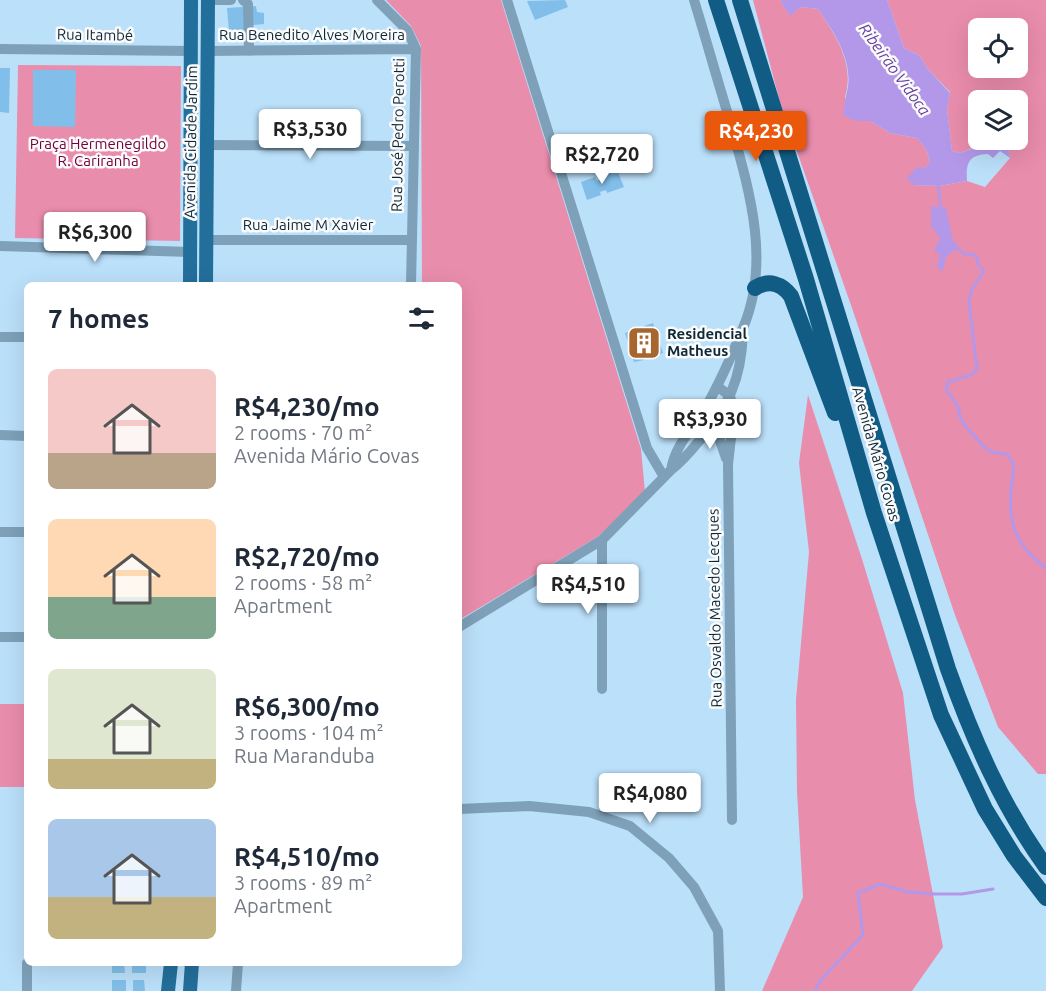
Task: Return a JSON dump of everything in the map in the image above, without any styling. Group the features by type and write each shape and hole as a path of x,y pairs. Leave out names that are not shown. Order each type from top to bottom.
{"highway":[{"name":"Avenida Mário Covas","path":"716,0 806,279 874,513 940,715 986,809 1014,856 1046,897"},
{"name":"Avenida Mário Covas","path":"740,0 948,669 965,715 993,778 1014,818 1046,867"},
{"path":"755,288 771,283 779,285 791,296 874,513"}],"main road":[{"name":"Avenida Cidade Jardim","path":"190,0 190,282"},
{"name":"Avenida Cidade Jardim","path":"206,282 208,0"},
{"path":"191,82 208,83"},
{"path":"168,991 171,966"},
{"path":"190,991 192,966"}],"street":[{"path":"208,0 231,0"},
{"path":"243,0 248,4 249,51"},
{"name":"Rua José Pedro Perotti","path":"377,0 407,30 416,49 411,282"},
{"path":"507,0 647,448 667,473"},
{"path":"667,473 673,455 700,417 717,386 743,328 755,288 756,239 750,190 694,0"},
{"name":"Rua Itambé","path":"0,49 191,51"},
{"name":"Rua Benedito Alves Moreira","path":"208,51 416,49"},
{"path":"207,145 413,146"},
{"name":"Rua Jaime M Xavier","path":"206,240 411,240"},
{"path":"0,246 190,252"},
{"path":"462,625 602,540 667,473 682,462 711,426 730,396 738,371 743,328"},
{"path":"0,337 24,337"},
{"path":"717,386 730,396"},
{"name":"Rua Osvaldo Macedo Lecques","path":"730,396 734,412 728,464 732,820"},
{"path":"700,417 711,426 722,441 728,464"},
{"path":"0,435 24,436"},
{"path":"0,532 24,532"},
{"path":"602,540 602,689"},
{"path":"0,637 24,637"},
{"path":"462,809 529,806 589,812 630,826 669,858 694,887 704,905 718,931 720,991"},
{"path":"27,966 27,991"},
{"path":"236,991 238,966"}],"green space":[{"path":"386,0 501,0 641,449 645,492 599,536 462,618 462,282 422,282 421,46 411,26"},
{"path":"753,0 780,0 790,15 801,7 818,9 837,40 846,62 848,73 845,97 856,121 870,121 890,133 917,138 926,149 930,161 913,185 939,186 967,181 985,187 1010,158 1008,150 1028,150 1028,90 968,90 968,150 960,153 952,151 947,109 950,92 927,68 920,56 904,48 887,0 1046,0 1046,774 1038,774 998,727 955,615 852,308 781,106"},
{"name":"Praça Hermenegildo R. Cariranha","path":"18,65 181,66 180,241 15,238"},
{"path":"808,395 903,693 915,800 943,947 912,991 762,991 803,897 797,791 796,700 809,552 799,463"},
{"path":"0,704 24,704 24,787 0,787"}],"water":[{"path":"780,0 887,0 904,48 920,56 927,68 950,93 947,109 952,151 960,153 969,150 1008,150 1010,158 1000,151 993,158 988,154 976,156 968,165 967,181 939,186 913,185 907,178 917,167 925,168 930,161 926,149 917,138 890,133 870,121 856,121 843,115 848,76 840,45 818,9 801,7 790,16"},
{"path":"931,206 946,208 953,241 957,243 957,248 946,257 943,271 937,266 940,254 934,251 940,238 931,226"}],"building":[{"path":"565,0 568,7 535,20 527,1"},
{"path":"256,6 257,12 264,13 264,24 253,25 253,29 229,31 227,8"},
{"path":"0,68 10,68 9,113 0,112"},
{"path":"33,70 76,70 75,127 33,126"},
{"path":"617,170 624,187 607,193 606,190 600,192 601,195 587,200 581,182 595,177 597,181 602,179 600,175"},
{"name":"Residencial Matheus","path":"653,323 663,353 654,356 651,350 642,352 644,360 634,362 625,333 633,330 635,337 646,333 644,326"},
{"path":"112,966 124,966 125,973 112,973"},
{"path":"132,966 146,966 146,973 132,973"},
{"path":"112,980 126,980 126,991 112,991"},
{"path":"133,980 144,980 145,991 133,991"}],"waterway":[{"name":"Ribeirão Vidoca","path":"938,183 941,209"},
{"name":"Ribeirão Vidoca","path":"953,247 964,254 977,257 978,265 984,271 972,289 969,302 977,369 971,375 948,382 946,389 959,408 959,415 964,424 982,445 991,452 1007,454 1011,459 1014,471 1010,501 1016,534 1027,551 1046,568"},
{"name":"Ribeirão Vidoca","path":"815,991 820,981 863,935 858,893 880,884 908,892 934,894 962,894 993,889"}],"place":[{"name":"Residencial Matheus","path":"644,343"}]}
